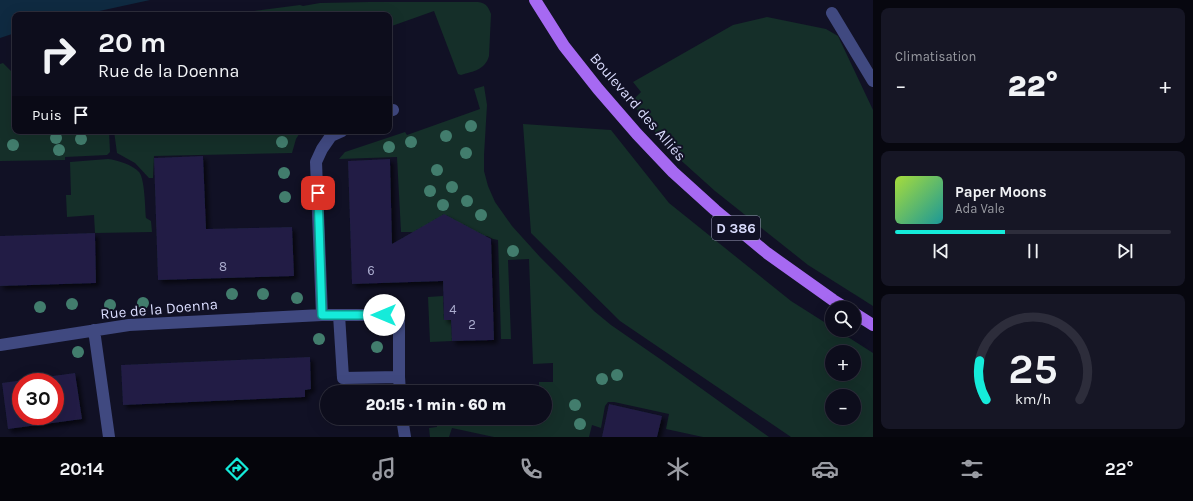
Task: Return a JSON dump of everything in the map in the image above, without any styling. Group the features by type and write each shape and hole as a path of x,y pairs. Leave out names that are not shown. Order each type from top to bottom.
{"main road":[{"name":"Boulevard des Alliés","path":"535,0 564,46 636,134 673,172 715,210 767,253 835,301"},
{"path":"861,317 873,324"}],"street":[{"path":"832,12 873,81"},
{"path":"322,315 316,162 322,149 331,136 335,134"},
{"name":"Rue de la Doenna","path":"0,345 129,325 322,315 399,315 400,385"},
{"path":"340,315 343,378 400,377"},
{"path":"94,330 109,437"},
{"path":"403,425 405,437"}],"green space":[{"path":"320,3 483,3 488,7 491,14 489,56 482,67 475,71 461,75 458,74 434,11 392,26 392,12 247,12"},
{"path":"767,17 826,29 838,36 873,110 873,306 808,265 715,191 675,155 631,102 641,92 633,82 733,25"},
{"path":"3,63 12,72 12,134 109,134 110,152 107,155 65,157 65,160 0,161 0,64"},
{"path":"484,86 487,105 484,171 488,186 495,202 512,226 540,257 594,311 611,325 769,437 703,437 666,429 669,414 608,402 605,406 601,428 592,425 589,437 494,437 452,428 449,437 430,437 429,428 437,427 437,425 552,425 552,385 539,385 539,382 553,382 553,363 533,364 529,259 508,260 511,339 501,339 498,240 487,236 442,236 442,232 401,232 397,157 339,159 345,152 405,132 407,135 480,109 474,89"},
{"path":"523,124 611,130 669,203 791,301 825,323 825,337 848,337 860,345 825,345 825,381 861,381 861,345 873,353 873,437 791,437 620,321 531,233"},
{"path":"114,134 299,134 292,153 154,156 153,178 149,178 135,163 117,153"},
{"path":"108,159 125,163 139,172 144,187 146,218 151,221 152,232 95,233 94,215 67,217 66,195 71,195 70,162"},
{"path":"443,296 444,320 451,320 452,341 430,342 428,297"}],"water":[{"path":"0,0 150,0 95,12 12,12 12,34 0,38"}],"building":[{"path":"203,156 206,229 292,227 294,276 158,280 154,158"},
{"path":"390,159 392,244 444,214 491,239 494,340 452,341 451,320 444,320 443,281 352,284 348,161"},
{"path":"95,233 96,283 0,286 0,236"},
{"path":"310,357 311,389 305,390 305,397 123,405 121,365"},
{"path":"75,373 82,419 64,421 64,375"},
{"path":"12,382 12,425 38,425 8,429 2,383"},
{"path":"609,404 662,416 657,437 602,437"}],"route":[{"path":"318,193 322,315 384,315"}]}
